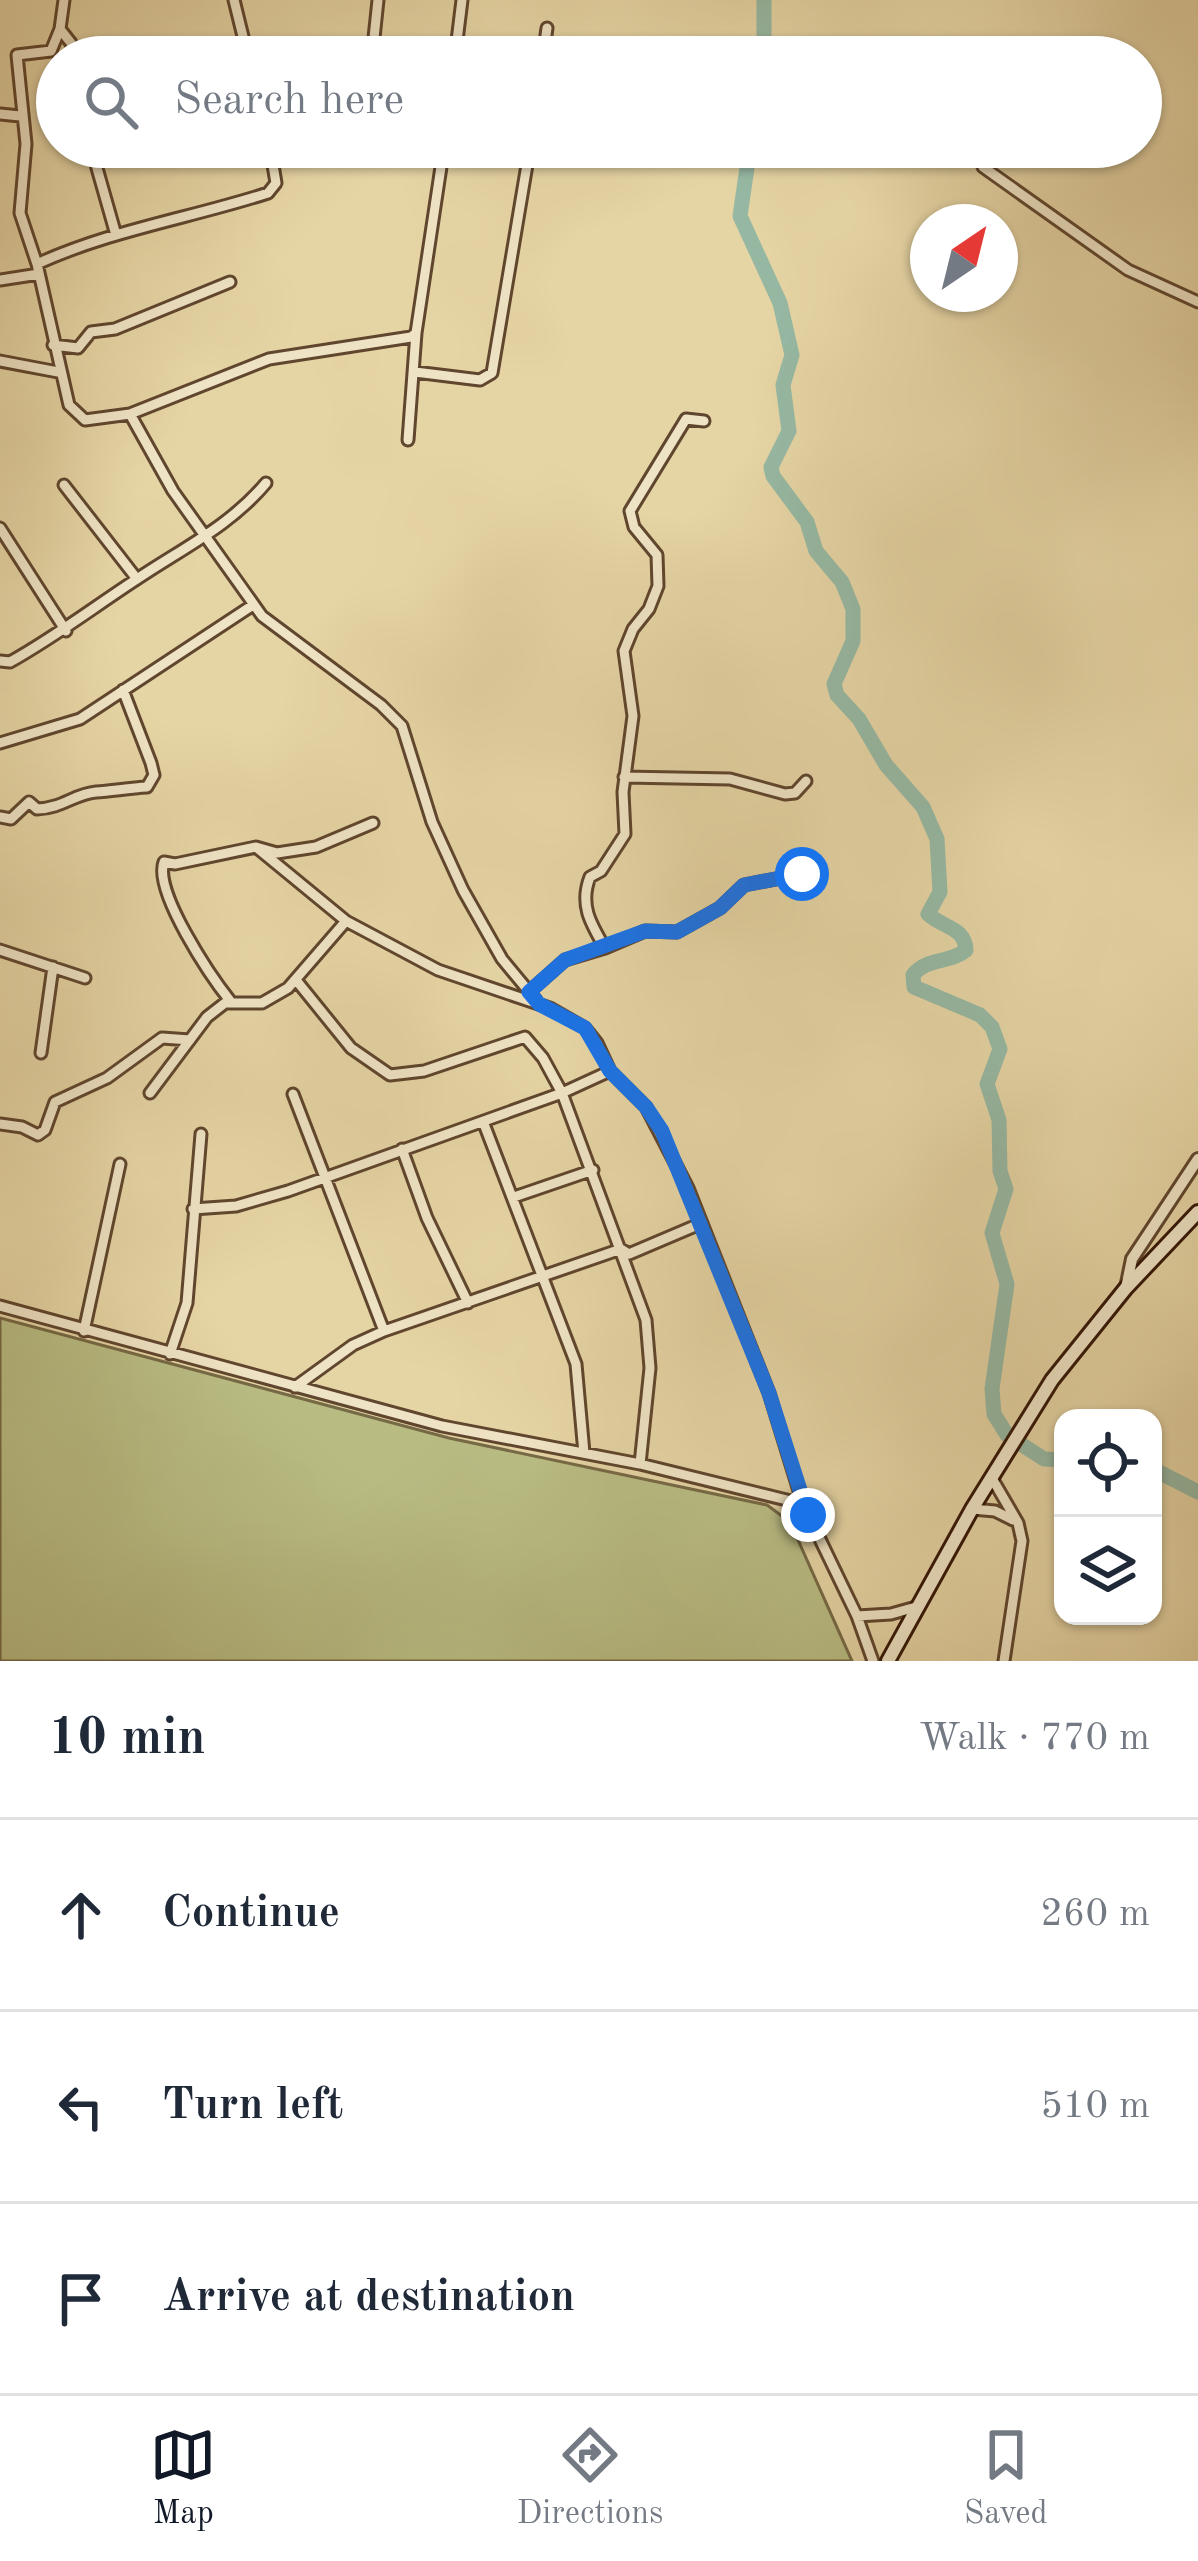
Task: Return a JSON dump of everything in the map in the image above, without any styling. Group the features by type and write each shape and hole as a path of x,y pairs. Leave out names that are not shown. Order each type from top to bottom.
{"main road":[{"path":"888,1661 972,1509 1052,1380 1126,1288 1198,1212"}],"street":[{"path":"57,36 64,0"},
{"path":"233,0 242,36"},
{"path":"374,36 378,0"},
{"path":"458,36 462,0"},
{"path":"546,36 547,28"},
{"path":"60,29 65,36"},
{"path":"36,53 17,55 26,144 20,213 38,269 58,372 68,405 79,417 91,421 130,414 269,359 416,333"},
{"path":"0,114 20,116"},
{"path":"98,168 116,236"},
{"path":"0,280 38,269 80,245 268,193 276,183 274,168"},
{"path":"408,440 416,333 441,168"},
{"path":"415,372 480,380 492,373 526,168"},
{"path":"984,168 1128,270 1198,302"},
{"path":"53,345 78,348 91,332 115,329 230,282"},
{"path":"0,361 58,372"},
{"path":"130,414 154,461 253,605 402,726 443,850 502,959 539,1004"},
{"path":"605,948 589,921 584,896 590,877 601,871 625,834 624,777 633,716 624,651 654,599 659,571 654,548 634,527 630,511 686,419 704,421"},
{"path":"0,661 10,662 66,631 136,579 232,519 266,483"},
{"path":"64,485 136,579"},
{"path":"0,529 66,631"},
{"path":"0,743 63,727 253,605"},
{"path":"0,817 11,819 29,802 37,809 59,808 96,792 147,787 154,779 152,763 123,690"},
{"path":"624,777 730,779 790,794 806,781"},
{"path":"231,1001 211,978 185,933 160,867 164,862 175,864 256,848 278,854 316,848 373,823"},
{"path":"256,848 346,921 437,970 539,1004 585,1028 610,1071 646,1107 662,1131 702,1223 769,1393 803,1504 857,1616 873,1661"},
{"path":"529,992 554,966 645,931 677,932 720,908 744,885 802,874 812,880"},
{"path":"150,1093 207,1017 231,1001 262,1003 296,980 346,921"},
{"path":"0,950 85,978"},
{"path":"41,1053 53,968"},
{"path":"296,980 351,1048 390,1075 424,1071 525,1037 543,1058 593,1170 646,1320 640,1464"},
{"path":"0,1124 22,1127 38,1136 55,1102 107,1078 162,1038 190,1040"},
{"path":"193,1209 236,1206 326,1178 484,1124 610,1071"},
{"path":"292,1094 384,1331"},
{"path":"484,1124 577,1364 584,1453"},
{"path":"170,1354 187,1303 201,1134"},
{"path":"402,1149 427,1218 468,1303"},
{"path":"1126,1288 1132,1259 1198,1159"},
{"path":"84,1331 120,1165"},
{"path":"514,1197 593,1170"},
{"path":"295,1388 353,1345 384,1331 620,1249 629,1254 702,1223"},
{"path":"0,1306 442,1426 640,1464 803,1504"},
{"path":"993,1480 1018,1523 1023,1555 1004,1661"},
{"path":"972,1509 995,1511 1018,1523"},
{"path":"857,1616 891,1614 916,1606"}],"green space":[{"path":"0,1318 449,1438 767,1505 790,1522 852,1661 0,1661"}],"waterway":[{"path":"764,0 764,36"},
{"path":"747,168 740,216 780,303 792,355 783,385 789,431 771,467 773,476 807,522 816,551 842,582 853,609 853,641 834,684 837,695 859,719 886,765 923,807 937,839 940,892 928,914 965,942 966,950 960,954 919,969 913,975 914,987 980,1015 992,1027 1000,1049 987,1084 999,1120 1000,1171 1006,1189 992,1233 1007,1284 992,1389 994,1414 1007,1435 1044,1459 1054,1460"},
{"path":"1162,1474 1198,1492"}],"route":[{"path":"802,874 744,885 720,908 672,934 645,931 565,960 529,992 539,1004 585,1028 610,1071 646,1107 662,1131 769,1393 808,1515"}]}
